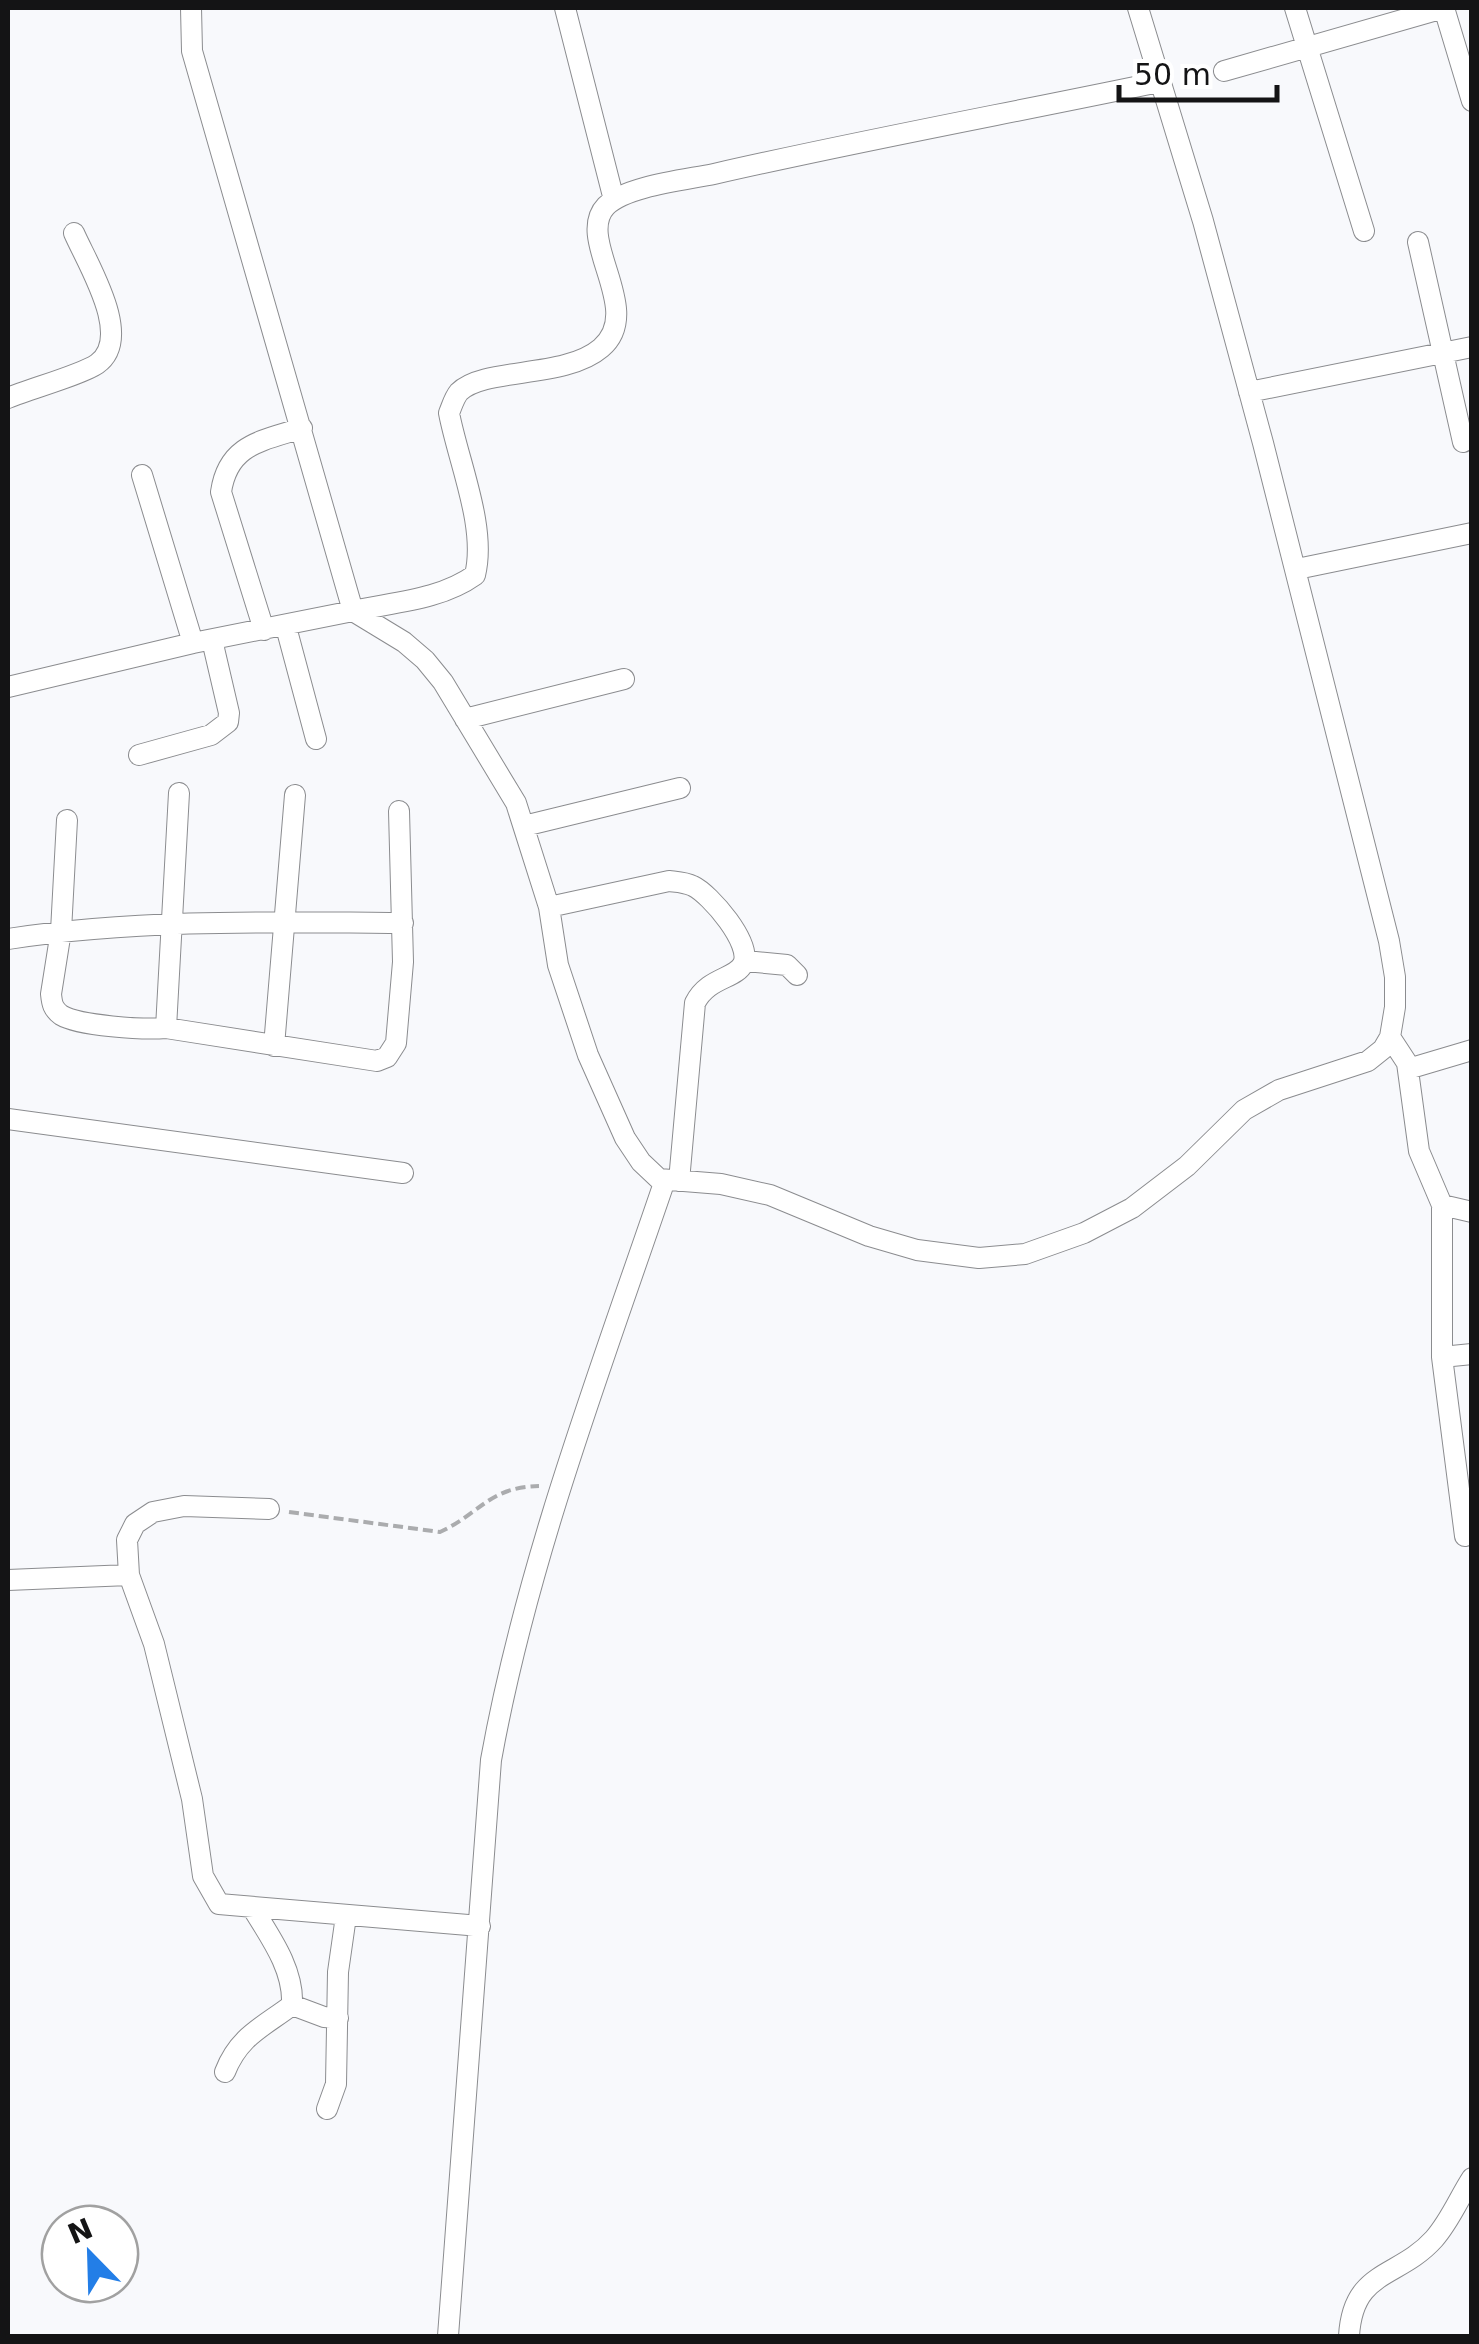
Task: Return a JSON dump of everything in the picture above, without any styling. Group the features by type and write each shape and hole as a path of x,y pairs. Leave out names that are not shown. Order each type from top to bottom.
{"street":[{"path":"190,8 192,51 352,611 404,642 424,660 466,719 516,804 549,907 558,965 588,1055 625,1138 641,1162 659,1179 720,1184 770,1195 868,1236 917,1250 978,1258 1025,1254 1084,1234 1132,1208 1187,1166 1244,1110 1279,1090 1368,1061 1390,1037 1395,1007 1389,941 1296,569 1203,221 1138,8"},
{"path":"565,8 614,200"},
{"path":"1295,8 1364,231"},
{"path":"1224,72 1444,8 1472,102"},
{"path":"8,687 440,593 475,575 478,536 449,413 456,395 479,381 566,366 599,350 612,337 617,324 613,292 598,232 600,214 624,194 1159,82"},
{"path":"8,398 98,364 112,345 113,324 74,234"},
{"path":"1418,242 1463,442"},
{"path":"1250,392 1472,347"},
{"path":"264,630 221,492 223,478 242,450 302,428"},
{"path":"140,754 211,735 228,722 142,475"},
{"path":"1296,569 1472,533"},
{"path":"286,626 316,739"},
{"path":"466,719 624,679"},
{"path":"524,826 680,788"},
{"path":"166,1028 178,793"},
{"path":"274,1046 295,795"},
{"path":"67,820 60,931 51,994 58,1013 70,1019 142,1030 166,1028 377,1060 387,1057 396,1043 403,923 400,811"},
{"path":"448,2336 464,2087 498,1724 533,1575 561,1487 672,1181 695,1004 702,990 741,968 745,961 744,950 728,920 704,893 686,883 669,880 549,907"},
{"path":"8,939 172,923 403,923"},
{"path":"745,961 787,965 797,975"},
{"path":"1390,1037 1408,1068 1418,1150 1442,1205 1442,1357 1465,1536"},
{"path":"1408,1068 1472,1050"},
{"path":"8,1119 402,1172"},
{"path":"1442,1205 1472,1212"},
{"path":"1442,1357 1472,1354"},
{"path":"270,1509 184,1506 153,1512 136,1524 127,1540 129,1575 154,1644 192,1800 203,1876 219,1904 480,1926"},
{"path":"8,1580 129,1575"},
{"path":"253,1909 293,1987 292,2005"},
{"path":"327,2109 336,2084 338,1972 346,1916"},
{"path":"292,2005 338,2018"},
{"path":"225,2072 233,2051 252,2032 292,2005"},
{"path":"1349,2336 1350,2315 1366,2286 1431,2242 1472,2178"}],"path":[{"path":"270,1509 440,1532 460,1523 490,1498 515,1487 561,1487"}]}
